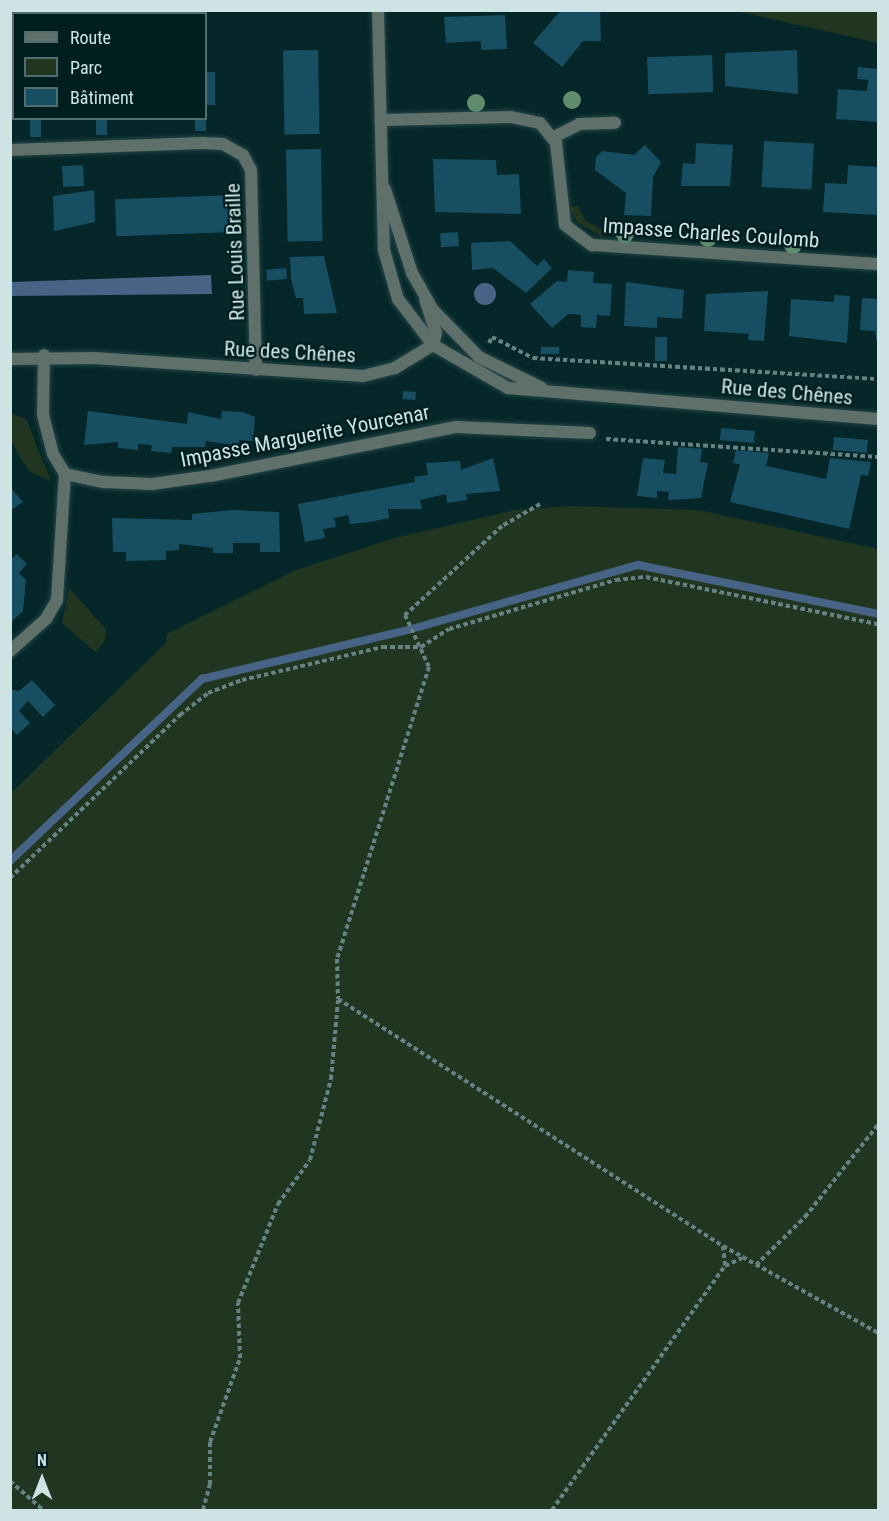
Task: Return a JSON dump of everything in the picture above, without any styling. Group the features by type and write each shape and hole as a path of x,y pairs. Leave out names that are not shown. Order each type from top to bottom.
{"street":[{"path":"378,10 384,188 381,221 392,286 433,345"},
{"path":"382,120 522,117 540,123 554,137 583,123 615,123"},
{"name":"Impasse Charles Coulomb","path":"554,137 561,214 569,230 585,242 879,264"},
{"name":"Rue Louis Braille","path":"10,150 203,143 223,144 243,155 251,171 256,370"},
{"path":"384,188 436,333 433,345"},
{"name":"Rue des Chênes","path":"425,300 458,339 495,367 548,391"},
{"name":"Rue des Chênes","path":"10,359 44,356 363,376 395,368 433,345 489,381 548,391 879,419"},
{"path":"10,651 46,619 57,600 65,474 45,430 44,356"},
{"name":"Impasse Marguerite Yourcenar","path":"65,474 119,484 167,483 456,427 595,436"}],"path":[{"path":"487,346 492,338 533,358 879,379"},
{"path":"595,436 879,457"},
{"path":"202,1510 210,1484 210,1442 240,1359 238,1303 278,1204 311,1157 331,1079 338,999 337,959 429,667 405,615 502,526 540,504"},
{"path":"10,878 208,693 383,647 421,647 449,629 616,580 646,577 879,624"},
{"path":"338,999 723,1246 879,1333"},
{"path":"756,1265 805,1218 879,1125"},
{"path":"723,1246 725,1266"},
{"path":"552,1510 725,1266 743,1257"},
{"path":"10,1481 43,1510"}],"green space":[{"path":"736,11 878,11 878,43"},
{"path":"578,206 585,220 602,230 602,237 577,222 569,207"},
{"path":"10,413 26,419 51,481 30,472 20,457 11,440"},
{"path":"569,506 698,510 878,549 878,1510 11,1510 11,793 166,643 167,634 296,570 394,538 515,510"},
{"path":"69,588 106,629 105,641 95,652 62,623"}],"water":[{"path":"211,275 212,294 11,296 11,282"},
{"path":"485,283 495,290 496,294 489,304 485,305 475,298 474,294 481,284"}],"building":[{"path":"561,10 600,10 601,41 583,41 562,67 533,43"},
{"path":"505,15 507,49 481,50 481,41 446,43 444,17"},
{"path":"318,50 319,134 284,135 283,51"},
{"path":"797,50 798,94 725,86 725,53"},
{"path":"712,55 713,92 648,94 647,57"},
{"path":"858,67 878,69 878,122 836,119 838,89 867,91 868,80 857,79"},
{"path":"10,72 12,72 12,109"},
{"path":"207,72 215,72 215,105 207,105"},
{"path":"30,120 41,120 41,137 30,137"},
{"path":"96,120 107,120 107,135 96,135"},
{"path":"195,120 206,120 206,131 195,131"},
{"path":"764,141 814,144 812,190 762,187"},
{"path":"696,143 733,145 730,186 681,186 683,163 695,164"},
{"path":"645,145 661,162 653,177 651,216 624,215 626,193 595,170 596,157 602,151 634,155"},
{"path":"321,149 323,241 288,242 286,150"},
{"path":"433,159 496,160 497,175 519,174 521,214 435,212"},
{"path":"83,165 84,186 63,187 62,166"},
{"path":"848,165 878,167 878,215 823,212 825,183 847,184"},
{"path":"94,190 95,222 54,231 53,196"},
{"path":"235,195 236,232 116,236 115,199"},
{"path":"458,232 459,246 441,247 440,233"},
{"path":"510,241 537,266 544,259 552,268 526,293 493,268 472,270 471,243"},
{"path":"324,256 337,313 304,314 303,298 296,298 291,279 290,257"},
{"path":"286,268 287,279 267,281 266,270"},
{"path":"568,270 594,272 593,283 612,284 610,316 597,315 596,328 581,327 581,315 568,314 552,328 530,304 557,281 567,282"},
{"path":"626,282 684,290 682,319 657,317 657,328 624,326"},
{"path":"768,291 764,341 748,340 749,334 704,331 706,294"},
{"path":"834,295 850,296 847,343 789,336 791,299 834,302"},
{"path":"862,298 878,299 878,349 875,331 860,330"},
{"path":"655,337 667,337 667,361 655,361"},
{"path":"541,347 559,347 559,354 541,354"},
{"path":"403,391 416,392 415,400 402,399"},
{"path":"88,411 187,424 188,412 221,419 222,411 242,412 255,417 253,441 239,440 239,446 206,441 205,447 172,447 171,453 151,451 152,445 138,444 138,450 118,448 118,442 84,445"},
{"path":"721,428 755,431 754,443 720,440"},
{"path":"834,437 868,440 867,453 833,450"},
{"path":"678,447 702,449 700,462 708,463 701,498 668,500 669,492 657,491 657,498 637,496 643,458 665,460 663,473 676,474"},
{"path":"736,450 769,453 766,466 826,479 830,458 871,462 868,476 861,475 849,529 730,502 740,464 733,463"},
{"path":"493,458 500,491 466,494 467,500 447,503 446,494 420,500 422,509 388,509 389,518 370,522 350,524 348,515 334,518 336,527 323,529 325,538 305,542 298,504 415,482 414,477 428,475 426,463 460,461 461,470"},
{"path":"10,487 23,502 10,511"},
{"path":"232,510 279,512 280,552 260,552 260,543 233,543 233,553 213,553 213,548 179,544 179,550 166,551 166,560 126,561 126,552 113,552 112,518 192,520 192,514"},
{"path":"17,554 27,564 19,573 26,580 23,611 10,623 10,560"},
{"path":"32,680 55,705 43,717 28,701 19,711 30,723 17,735 10,727 10,689 19,691"}],"waterway":[{"path":"10,861 202,679 408,630 638,565 878,614"}]}
